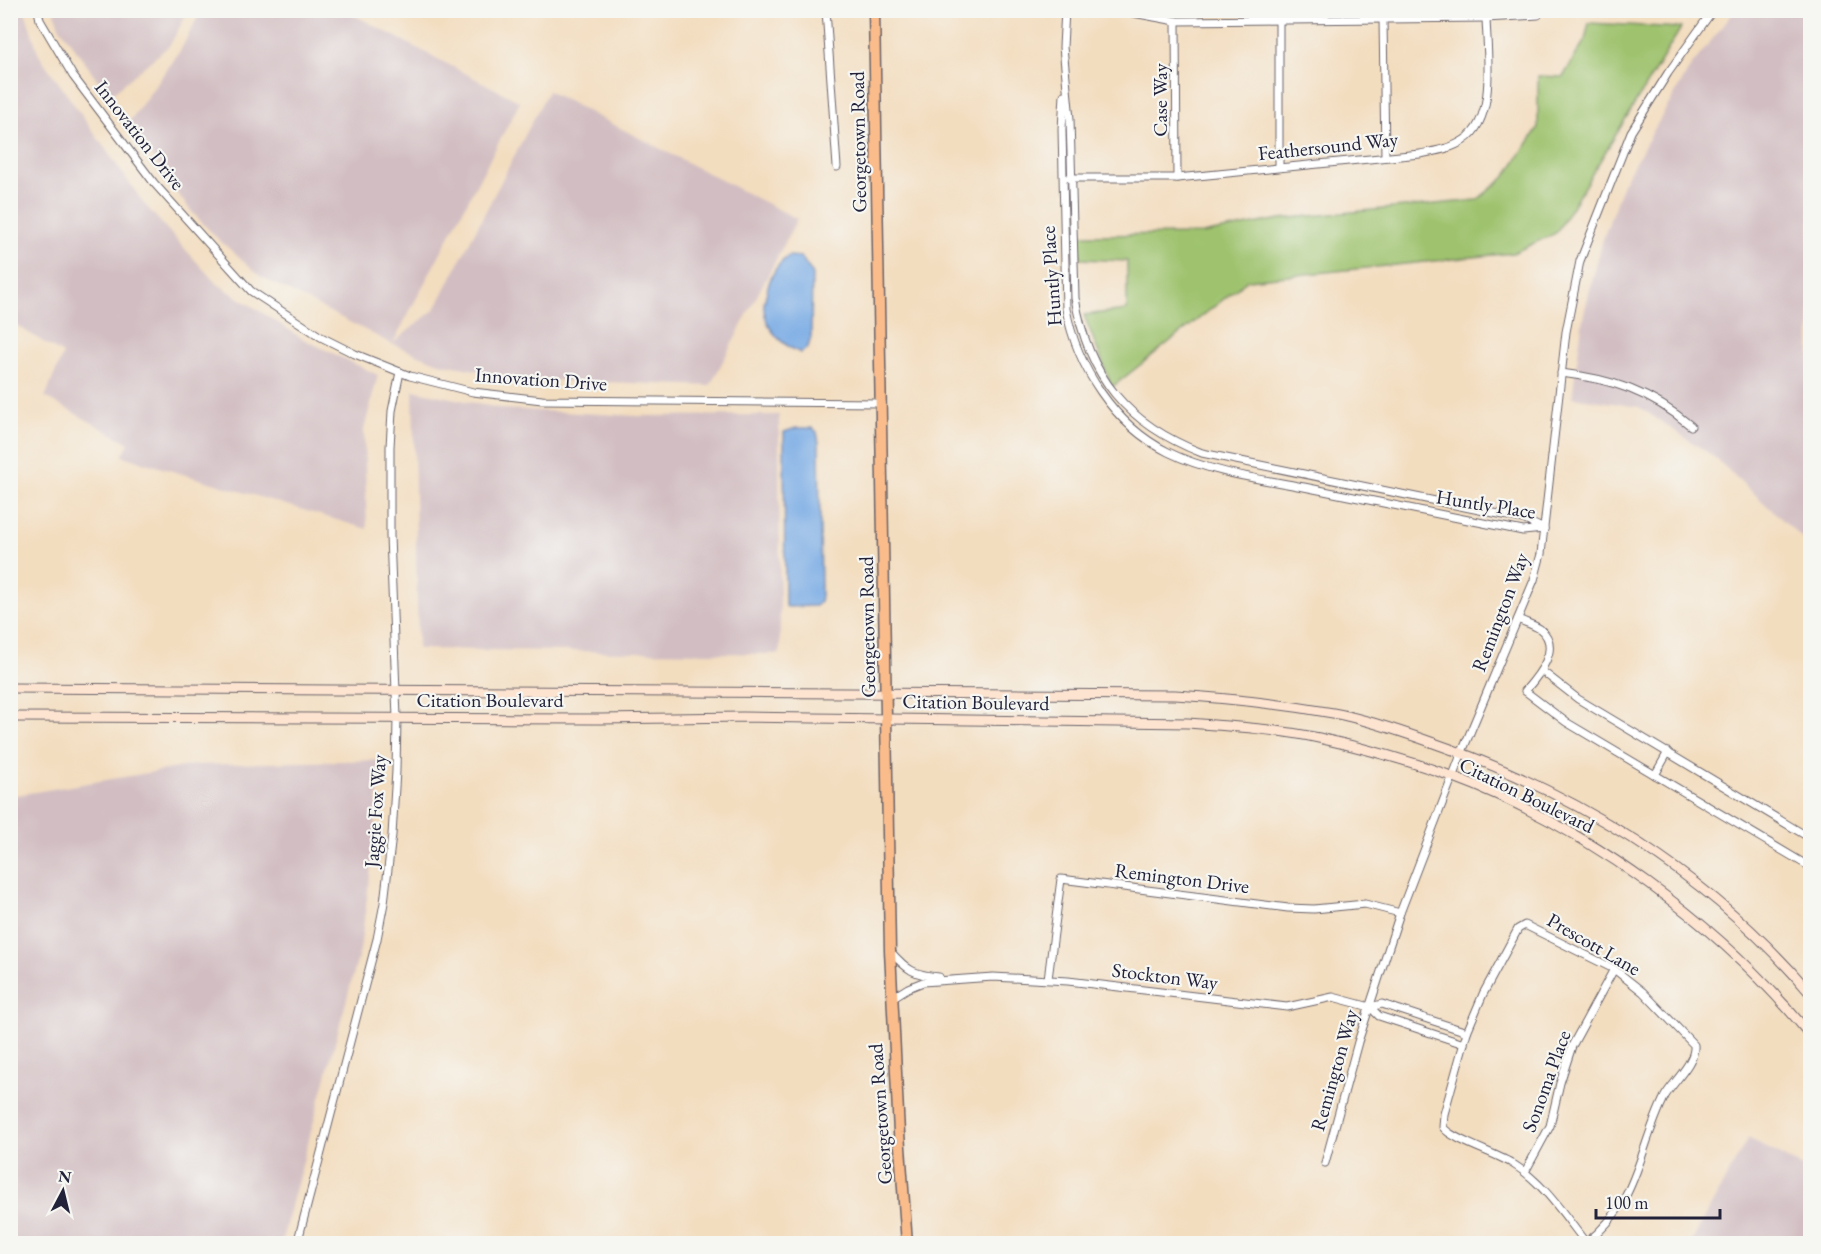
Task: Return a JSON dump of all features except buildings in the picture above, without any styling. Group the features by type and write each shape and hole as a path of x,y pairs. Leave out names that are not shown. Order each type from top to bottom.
{"main road":[{"name":"Georgetown Road","path":"874,10 890,951 898,1122 907,1244"},
{"name":"Citation Boulevard","path":"10,688 1175,695 1299,707 1396,730 1462,752 1561,797 1607,823 1659,857 1720,903 1753,932 1810,993"},
{"name":"Citation Boulevard","path":"10,717 743,717 1188,723 1235,726 1316,738 1454,777 1582,840 1666,896 1745,964 1810,1035"}],"street":[{"name":"Innovation Drive","path":"38,10 40,20 79,84 154,183 251,291 321,337 355,354 400,372 473,392 532,399 882,403"},
{"path":"826,10 837,167"},
{"name":"Huntly Place","path":"1065,10 1063,47 1071,119 1075,298 1088,348 1112,391 1131,412 1176,443 1202,453 1523,519 1544,530"},
{"path":"1117,10 1176,21 1486,18 1538,15"},
{"name":"Remington Way","path":"1325,1163 1341,1099 1400,913 1462,752 1534,580 1541,554 1566,332 1580,261 1631,132 1668,73 1713,10"},
{"name":"Feathersound Way","path":"1062,178 1177,178 1420,154 1448,148 1466,140 1480,123 1487,104 1486,18"},
{"path":"1383,19 1384,156"},
{"path":"1279,20 1280,167"},
{"name":"Case Way","path":"1176,21 1177,178"},
{"name":"Huntly Place","path":"1065,78 1062,129 1064,286 1070,328 1080,357 1106,400 1143,436 1167,452 1196,464 1523,531 1544,530"},
{"name":"Jaggie Fox Way","path":"297,1244 367,982 381,921 393,825 396,718 390,447 392,411 400,372"},
{"path":"1561,373 1593,377 1648,396 1691,426"},
{"path":"1518,619 1540,629 1548,640 1549,652 1542,672 1526,691 1566,722 1810,867"},
{"path":"1542,672 1578,699 1810,838"},
{"path":"1655,775 1668,752"},
{"name":"Remington Drive","path":"1048,980 1060,879 1288,908 1314,909 1365,904 1400,913"},
{"name":"Prescott Lane","path":"1528,926 1614,969 1643,992 1693,1043 1695,1050 1692,1057 1664,1099 1636,1178 1626,1198 1611,1220 1586,1243 1548,1194 1525,1172 1502,1157 1451,1135 1443,1127 1444,1114 1467,1032 1483,994 1518,929 1528,926"},
{"name":"Stockton Way","path":"890,951 912,972 922,976 954,979"},
{"name":"Sonoma Place","path":"1525,1172 1550,1126 1572,1046 1614,969"},
{"name":"Stockton Way","path":"892,998 923,982 993,977 1048,980 1287,1007 1333,997 1370,1006 1382,1004 1467,1032"},
{"name":"Stockton Way","path":"1370,1006 1379,1016 1464,1044"}],"shaded area":[{"path":"54,10 188,11 170,45 109,96 59,26"},
{"path":"25,11 39,55 145,205 216,283 303,339 378,375 364,430 367,529 122,456 129,443 45,397 63,354 11,322 10,15"},
{"path":"201,11 346,11 520,102 393,343 435,309 548,91 797,219 710,386 521,379 439,363 392,344 260,276 192,212 170,184 130,121 180,51"},
{"path":"1735,11 1810,11 1810,545 1713,456 1639,407 1572,397 1583,317 1603,239 1623,183 1691,66"},
{"path":"413,390 503,409 639,416 779,415 780,654 418,649"},
{"path":"381,760 372,860 360,950 281,1243 11,1243 11,796 195,765"},
{"path":"1748,1138 1810,1171 1810,1243 1691,1243"}],"green space":[{"path":"1589,23 1681,28 1556,233 1513,253 1248,280 1112,387 1084,315 1127,310 1127,261 1080,259 1079,235 1202,234 1280,219 1477,200 1506,176 1538,128 1538,76 1563,77 1585,40"}],"water":[{"path":"789,256 801,257 812,273 811,337 808,347 801,353 787,346 776,336 768,324 764,309 771,277"},
{"path":"796,428 813,428 817,432 819,443 821,595 820,602 816,606 787,607 785,604 784,432"}]}
